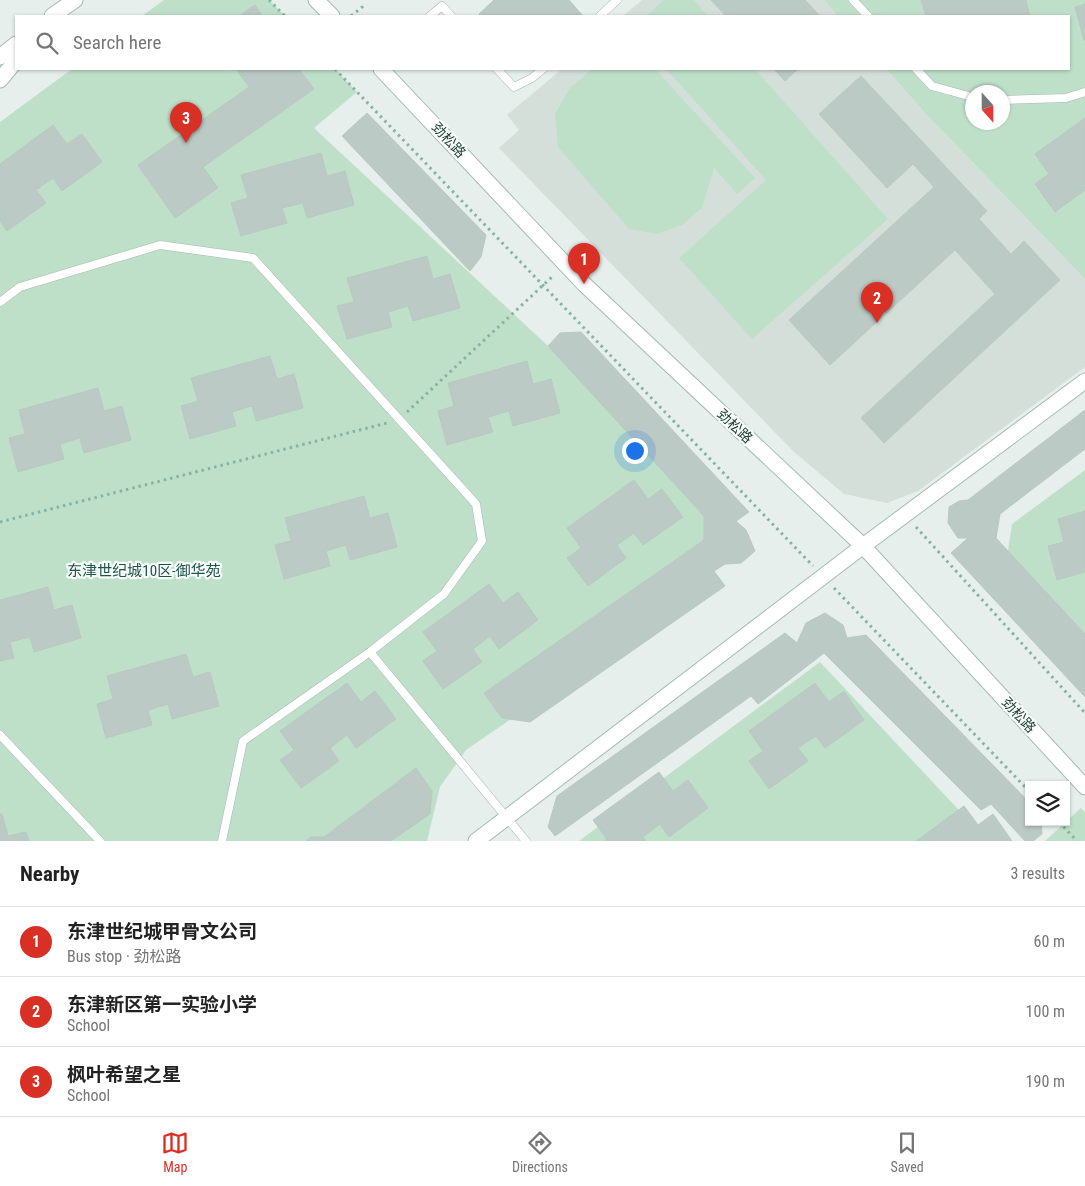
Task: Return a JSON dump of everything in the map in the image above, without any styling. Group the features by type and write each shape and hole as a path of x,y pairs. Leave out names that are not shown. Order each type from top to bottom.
{"street":[{"path":"53,15 75,0"},
{"path":"316,0 331,15"},
{"path":"0,57 15,45"},
{"path":"0,80 15,62"},
{"name":"劲松路","path":"383,70 591,291 863,546 1085,787"},
{"path":"476,841 905,514 1085,381"}],"lane":[{"path":"601,15 617,0"},
{"path":"853,0 867,15"},
{"path":"431,15 442,6 450,15"},
{"path":"498,70 514,87 532,78 542,70"},
{"path":"917,70 932,86 965,95"},
{"path":"1010,100 1066,98 1085,92"},
{"path":"0,302 20,287 160,246 253,258 476,504 482,541 444,594 370,652 244,742 222,841"},
{"path":"370,652 526,841"},
{"path":"0,735 100,841"}],"path":[{"path":"269,0 284,15"},
{"path":"352,15 366,4"},
{"path":"336,70 1025,787"},
{"path":"0,522 400,420 566,264"},
{"path":"905,514 1085,713"},
{"path":"1063,826 1077,841"}],"shaded area":[{"path":"642,0 824,0 837,15 624,15"},
{"path":"561,70 887,70 926,114 1085,279 1085,367 918,491 887,503 844,494 794,452 499,148 519,130 507,115"}],"green space":[{"path":"164,0 269,0 284,15 143,15"},
{"path":"664,0 694,0 707,15 647,15"},
{"path":"824,0 1085,0 1085,279 926,114 887,70 1070,70 1070,15 837,15"},
{"path":"71,70 336,70 357,92 314,128 548,346 704,516 704,540 485,693 502,718 511,719 466,750 440,787 427,841 0,841 0,122"},
{"path":"591,70 656,70 755,178 737,194 714,168 702,208 682,225 657,234 629,229 558,147 555,114 570,88"},
{"path":"667,70 756,70 888,219 752,339 679,258 766,180"},
{"path":"1085,470 1085,634 1008,551 1012,524"},
{"path":"820,662 988,841 579,841"},
{"path":"1081,808 1085,812 1085,841 1045,841 1061,826 1070,826 1070,818"}],"building":[{"path":"494,0 569,0 582,15 480,15"},
{"path":"711,0 805,0 819,15 725,15"},
{"path":"921,0 1026,0 1030,15 926,15"},
{"path":"1085,4 1085,40 1084,40 1075,7"},
{"path":"255,5 261,15 240,15"},
{"path":"237,70 300,70 314,89 203,167 218,188 175,218 138,165 249,87"},
{"path":"775,70 797,70 785,81"},
{"path":"861,76 987,211 979,219 1011,254 1024,241 1060,280 884,443 861,418 995,294 955,250 830,365 789,320 934,187 913,164 887,188 819,114"},
{"path":"367,113 486,235 481,257 470,271 342,136"},
{"path":"1085,118 1085,190 1055,212 1035,184 1049,174 1035,154"},
{"path":"53,125 67,144 82,134 102,162 62,191 53,178 36,190 46,203 7,231 0,221 0,164"},
{"path":"321,153 327,176 345,171 354,205 307,218 303,203 282,208 287,223 241,236 231,203 248,198 241,175"},
{"path":"427,256 433,279 450,274 460,308 413,321 408,306 388,312 392,327 347,339 337,306 354,302 347,278"},
{"path":"581,332 749,512 736,521 746,530 755,551 741,563 725,564 714,571 725,586 530,722 502,718 484,693 704,540 704,516 548,346 560,333"},
{"path":"270,356 277,379 294,374 303,408 256,421 252,406 232,412 236,426 190,439 181,406 198,401 191,378"},
{"path":"527,361 533,384 551,379 560,413 513,426 509,411 488,417 493,432 447,445 438,411 454,406 448,383"},
{"path":"98,388 104,411 122,406 131,440 84,453 80,438 60,444 64,459 18,472 9,438 25,434 19,410"},
{"path":"1085,410 1085,449 1000,514 996,538 1085,634 1085,697 951,553 968,538 958,538 948,523 949,507 959,501 968,500"},
{"path":"634,480 648,499 662,489 683,517 643,545 634,533 617,545 626,558 588,586 567,558 581,548 567,528"},
{"path":"364,496 370,518 388,513 397,547 350,560 346,545 326,551 330,566 284,579 275,545 291,541 285,518"},
{"path":"1085,511 1085,572 1057,580 1048,546 1064,542 1058,519"},
{"path":"489,584 503,603 518,592 538,620 499,649 490,636 473,649 482,662 443,689 423,661 437,651 423,632"},
{"path":"48,587 54,610 72,605 81,638 34,652 30,637 10,642 14,658 0,661 0,600"},
{"path":"825,613 843,625 847,638 866,635 1025,798 1025,826 1041,826 1042,834 1033,841 1025,841 991,804 981,810 824,653 758,704 751,696 555,836 548,827 557,796 785,633 797,643 806,623"},
{"path":"186,654 193,677 210,672 219,706 172,719 168,704 148,710 152,725 106,738 97,704 113,699 107,676"},
{"path":"347,683 361,702 375,691 396,719 356,748 347,735 330,748 339,761 301,788 280,760 294,750 280,731"},
{"path":"815,683 829,702 844,691 864,720 825,748 816,736 798,748 808,761 769,789 749,761 763,751 749,731"},
{"path":"416,768 432,791 430,814 391,841 306,841 311,837 324,837"},
{"path":"659,772 673,791 688,780 708,808 669,837 660,824 643,837 646,841 604,841 607,839 593,820"},
{"path":"964,806 978,825 993,814 1012,841 916,841"},
{"path":"0,814 2,814 8,836 26,832 29,841 0,841"}],"place":[{"name":"枫叶希望之星","path":"186,143"},
{"name":"东津世纪城甲骨文公司","path":"584,284"},
{"name":"东津新区第一实验小学","path":"877,323"}],"district":[{"name":"东津世纪城10区-御华苑","path":"144,571"}]}
